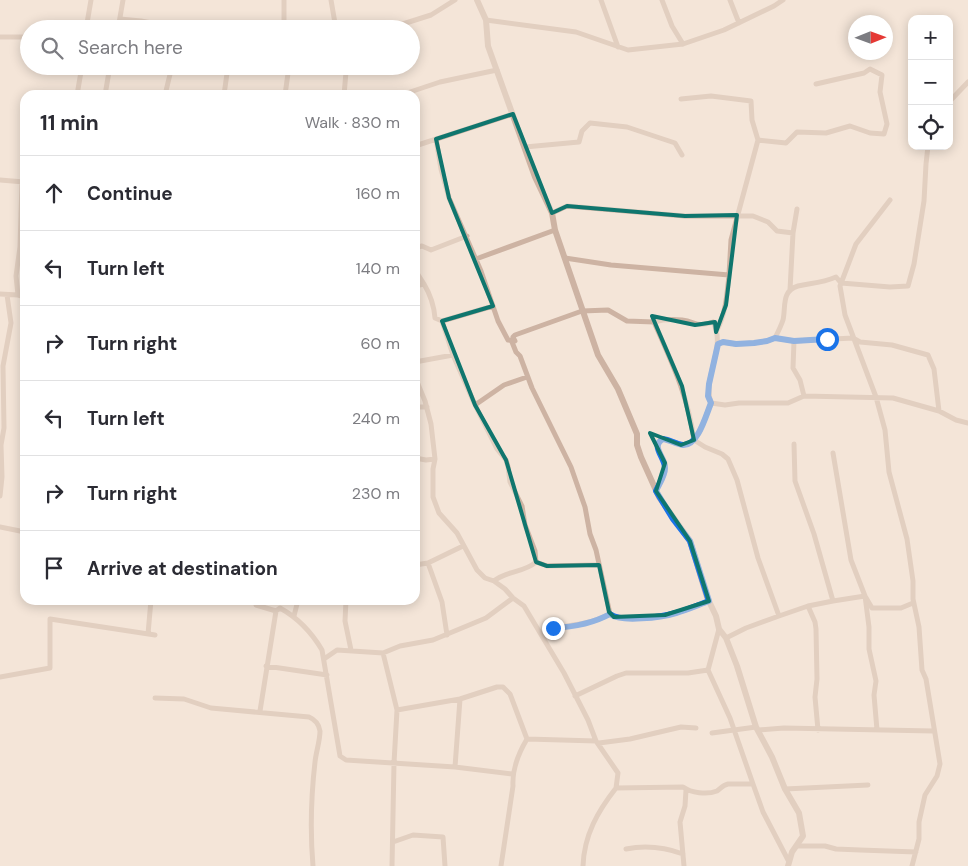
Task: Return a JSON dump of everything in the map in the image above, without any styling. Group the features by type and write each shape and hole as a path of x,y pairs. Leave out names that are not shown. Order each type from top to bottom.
{"street":[{"path":"88,20 91,0"},
{"path":"123,0 120,19 130,20"},
{"path":"284,0 284,20"},
{"path":"331,0 334,20"},
{"path":"415,20 431,15 454,0"},
{"path":"476,0 486,20 488,46 535,177 552,213 554,230 598,355 618,389 637,434 637,445 656,491 673,519 690,541 719,629 726,638 738,666 757,728 772,757 785,789 799,813 803,836 798,846 792,852 788,863"},
{"path":"601,0 618,47"},
{"path":"662,0 672,26 683,44"},
{"path":"730,0 739,23"},
{"path":"486,20 576,32 628,50 683,44 724,30 783,0"},
{"path":"0,37 20,36"},
{"path":"758,140 786,143 797,132 826,133 850,126 870,133 884,134 887,124 880,92 882,75 870,69 864,73 816,84"},
{"path":"416,90 440,82 497,70"},
{"path":"78,90 80,75"},
{"path":"106,90 108,75"},
{"path":"166,90 170,75"},
{"path":"225,90 227,75"},
{"path":"286,90 288,75"},
{"path":"344,90 346,75"},
{"path":"953,98 968,82"},
{"path":"682,100 711,96 751,101 752,120 758,140 731,240 724,312 716,332"},
{"path":"420,144 513,114"},
{"path":"525,147 580,142 582,131 590,123 627,127 675,143 682,155"},
{"path":"436,139 441,169 450,198 476,259 498,321 508,340 515,342"},
{"path":"775,338 783,320 785,298 790,290 796,287 812,285 836,276 841,283 890,287 908,286 914,264 924,201 928,150"},
{"path":"0,180 20,182"},
{"path":"890,200 856,244 841,283 845,315 876,397 885,430 889,472 908,539 913,581 913,604 919,627 922,670 940,769 925,795 919,822 919,838 912,866"},
{"path":"552,213 567,206 685,216 753,216 768,222 777,231 793,234"},
{"path":"790,290 793,234 797,209"},
{"path":"476,259 554,230"},
{"path":"420,247 431,250 466,236"},
{"path":"0,294 18,295 16,276 20,247"},
{"path":"565,258 611,265 729,275"},
{"path":"420,278 432,300 435,318 442,321 493,306"},
{"path":"420,285 424,284"},
{"path":"0,496 1,445 4,428 3,366 11,323 7,295"},
{"path":"515,342 513,337 516,335 582,311 608,310 626,321 683,320 695,325 714,322 716,332 719,335 709,384 708,396 711,403 694,440 682,445 667,439 660,440 658,449 665,463 665,470 656,491"},
{"path":"442,321 454,356 475,405 497,449 506,460 510,482 522,506 525,525 535,550 536,562"},
{"path":"654,322 682,386 688,405 694,440"},
{"path":"718,344 723,342 736,344 754,343 775,338 794,341 853,338 860,342 892,345 928,355 934,369 939,411"},
{"path":"794,341 793,368 800,380 804,396"},
{"path":"515,342 512,342 512,345 520,356 527,377 571,468 585,507 610,614 614,617 625,618 665,616 709,601"},
{"path":"420,361 454,356"},
{"path":"475,405 504,385 527,377"},
{"path":"420,390 427,407 432,430 435,459 433,497 439,512 453,528 477,570 485,578 494,581 506,589 513,598 524,606 564,673 597,742 618,773 616,788 599,811 588,836 583,866"},
{"path":"711,403 725,405 739,403 788,403 804,396 893,398 939,411 956,420 968,423"},
{"path":"420,407 427,407"},
{"path":"694,440 727,457 750,522 758,558 779,616"},
{"path":"794,444 795,481 814,534 833,601"},
{"path":"834,453 851,560 865,596 872,608 901,608 913,604"},
{"path":"420,459 435,459"},
{"path":"0,527 20,531"},
{"path":"420,565 428,563 463,546"},
{"path":"536,562 547,566 599,565"},
{"path":"494,581 506,573 530,567 536,562"},
{"path":"428,563 442,602 447,635"},
{"path":"726,638 746,628 808,606 865,596"},
{"path":"865,596 869,628 869,649 876,681 874,695 877,730"},
{"path":"324,659 337,650 383,653 392,648 433,640 486,618 513,598"},
{"path":"148,634 151,605"},
{"path":"256,605 276,610 280,608 294,616 316,639 324,659 340,756 346,760 455,767 512,774"},
{"path":"294,616 297,605"},
{"path":"347,605 345,621 351,650"},
{"path":"808,606 816,629 817,679 815,697 818,730"},
{"path":"260,711 276,610"},
{"path":"541,634 553,628 572,627 597,621 610,614"},
{"path":"0,677 50,668 50,619 155,634"},
{"path":"719,629 708,670 730,718 732,730 763,812 788,863"},
{"path":"383,653 397,710 392,866"},
{"path":"266,666 327,675"},
{"path":"575,696 626,673 688,673 708,670"},
{"path":"397,710 460,699 504,687 510,694 527,739 512,774 513,786 501,866"},
{"path":"155,698 184,699 212,708 309,716 314,719 318,724 320,732 315,762 310,832 313,866"},
{"path":"455,767 460,699"},
{"path":"527,739 597,742 630,739 681,727 696,728"},
{"path":"712,733 757,728 933,731"},
{"path":"616,788 683,787 686,790 704,793 716,791 725,784 753,784"},
{"path":"785,789 868,785"},
{"path":"684,866 680,822 686,790"},
{"path":"393,842 413,835 443,837 445,838 445,866"},
{"path":"626,849 652,846 668,848 683,854"},
{"path":"798,846 916,852"}],"highlighted area":[{"path":"513,114 552,213 567,206 685,216 737,215 726,305 716,332 715,322 695,325 652,316 682,386 694,440 681,445 650,433 665,463 656,491 690,541 709,601 665,615 614,617 609,612 599,565 547,566 536,562 506,460 475,405 442,321 493,306 449,198 436,139"}],"route":[{"path":"553,628 572,627 597,621 610,614 614,617 625,618 665,616 709,601 690,541 673,519 656,491 665,470 665,463 658,449 660,440 667,439 682,445 688,444 696,438 711,403 708,396 709,384 718,344 723,342 736,344 754,343 775,338 794,341 827,339"}]}
